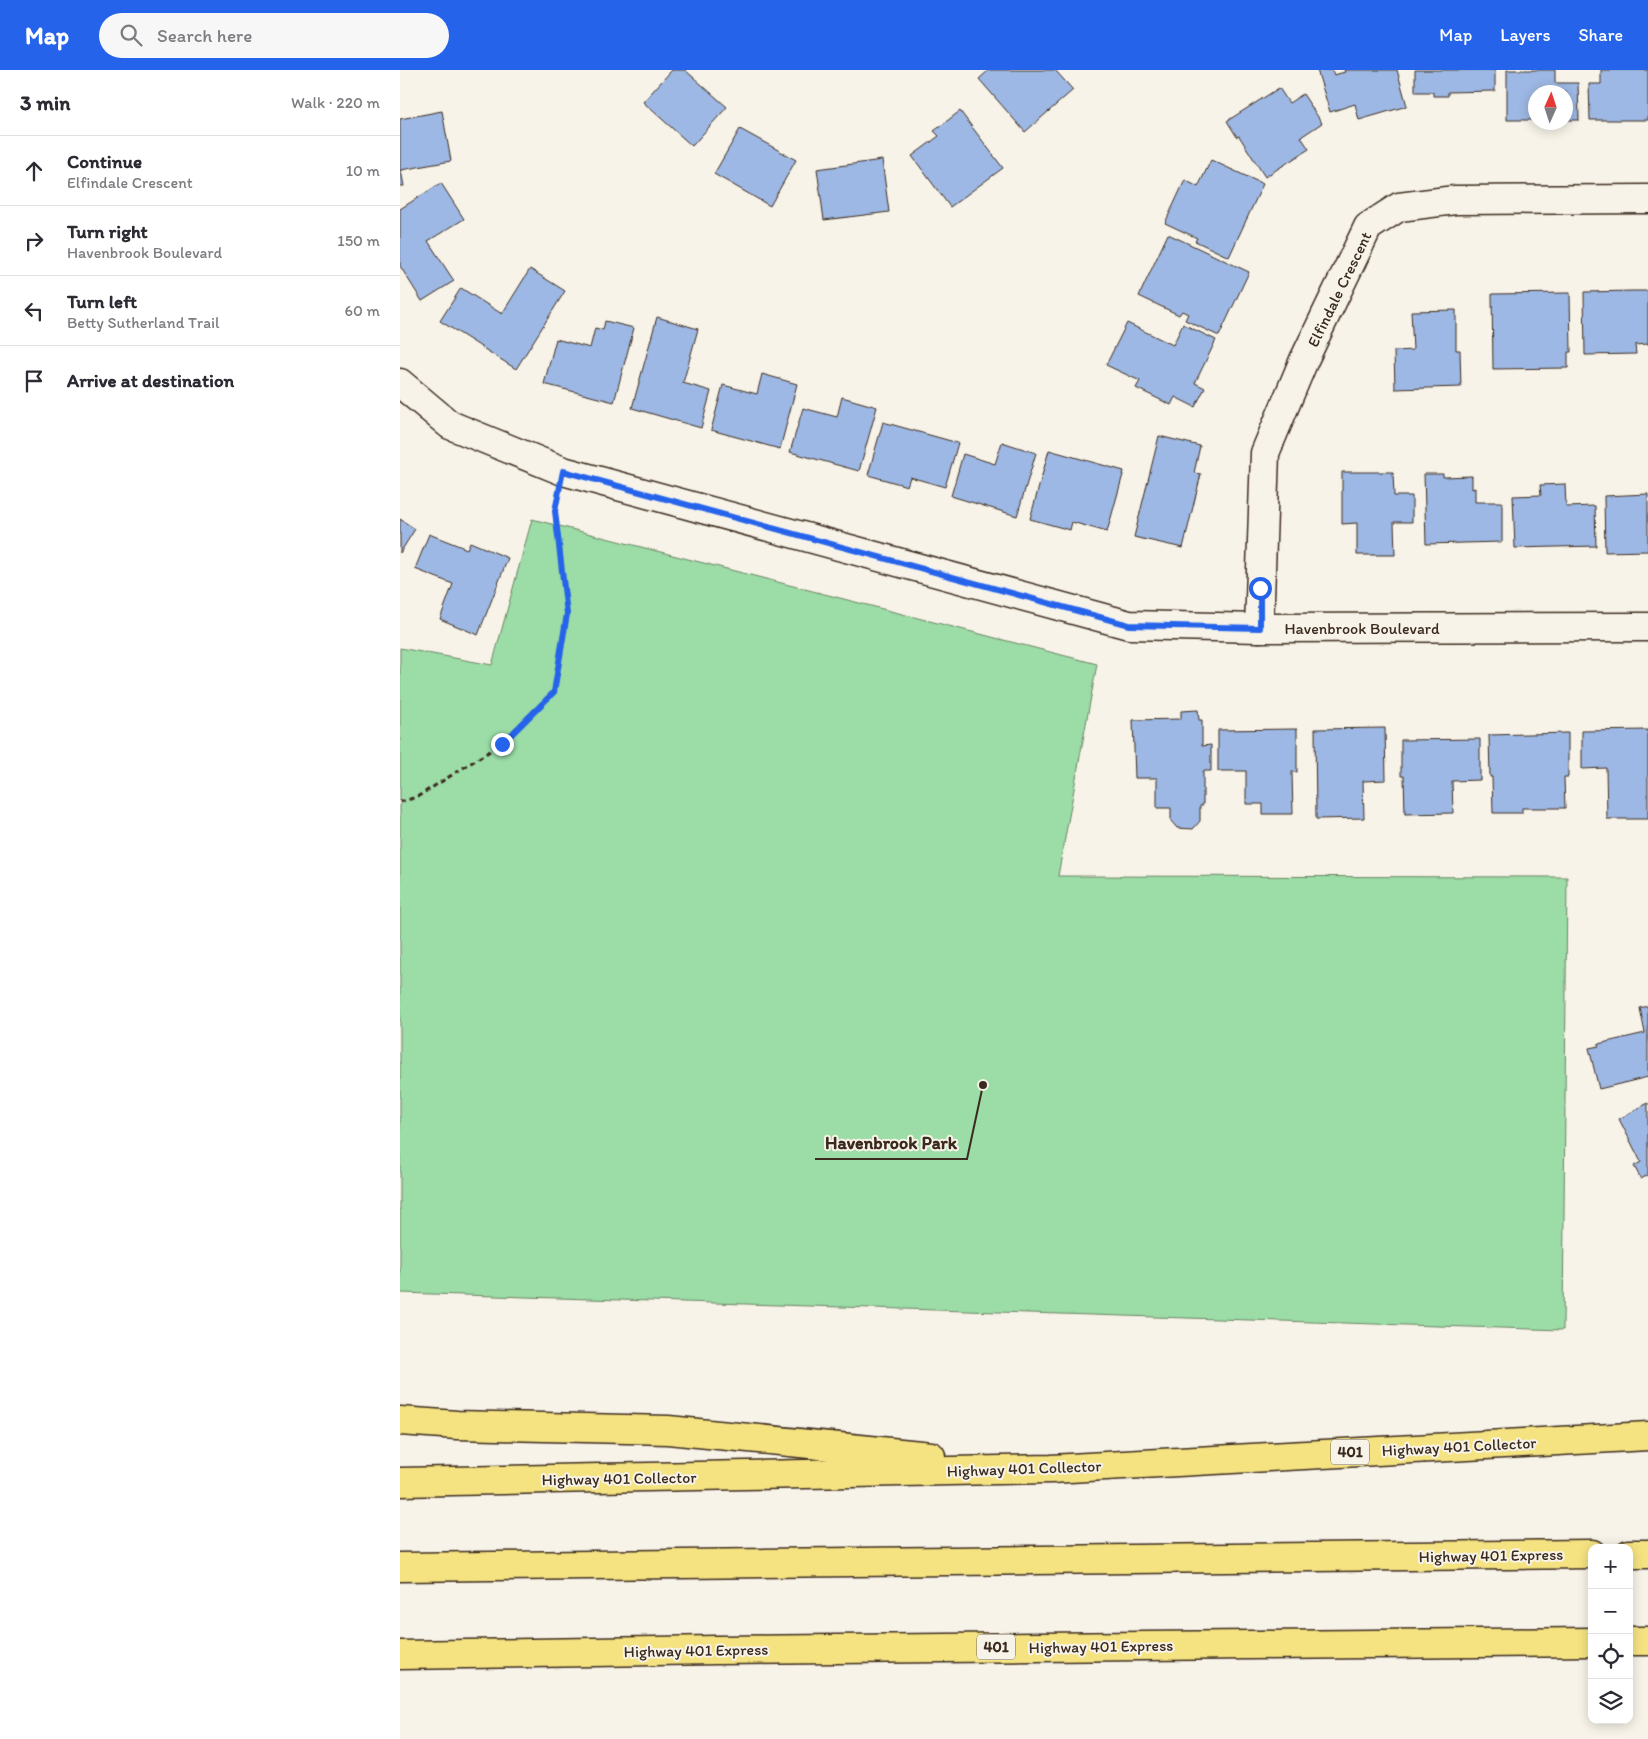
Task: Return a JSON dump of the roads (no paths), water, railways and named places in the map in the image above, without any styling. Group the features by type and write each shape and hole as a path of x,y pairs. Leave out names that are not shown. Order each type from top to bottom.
{"highway":[{"path":"400,1421 457,1425 668,1430 1051,1469"},
{"name":"Highway 401 Collector","path":"400,1482 1051,1469 1648,1436"},
{"name":"Highway 401 Express","path":"400,1567 1588,1554"},
{"path":"1633,1554 1648,1554"},
{"name":"Highway 401 Express","path":"400,1655 1588,1642"}],"street":[{"name":"Elfindale Crescent","path":"1260,628 1265,453 1304,360 1368,228 1399,207 1456,200 1648,199"},
{"name":"Havenbrook Boulevard","path":"400,383 450,425 563,471 1129,625 1260,628 1648,627"}],"place":[{"name":"Havenbrook Park","path":"983,1085"}]}
